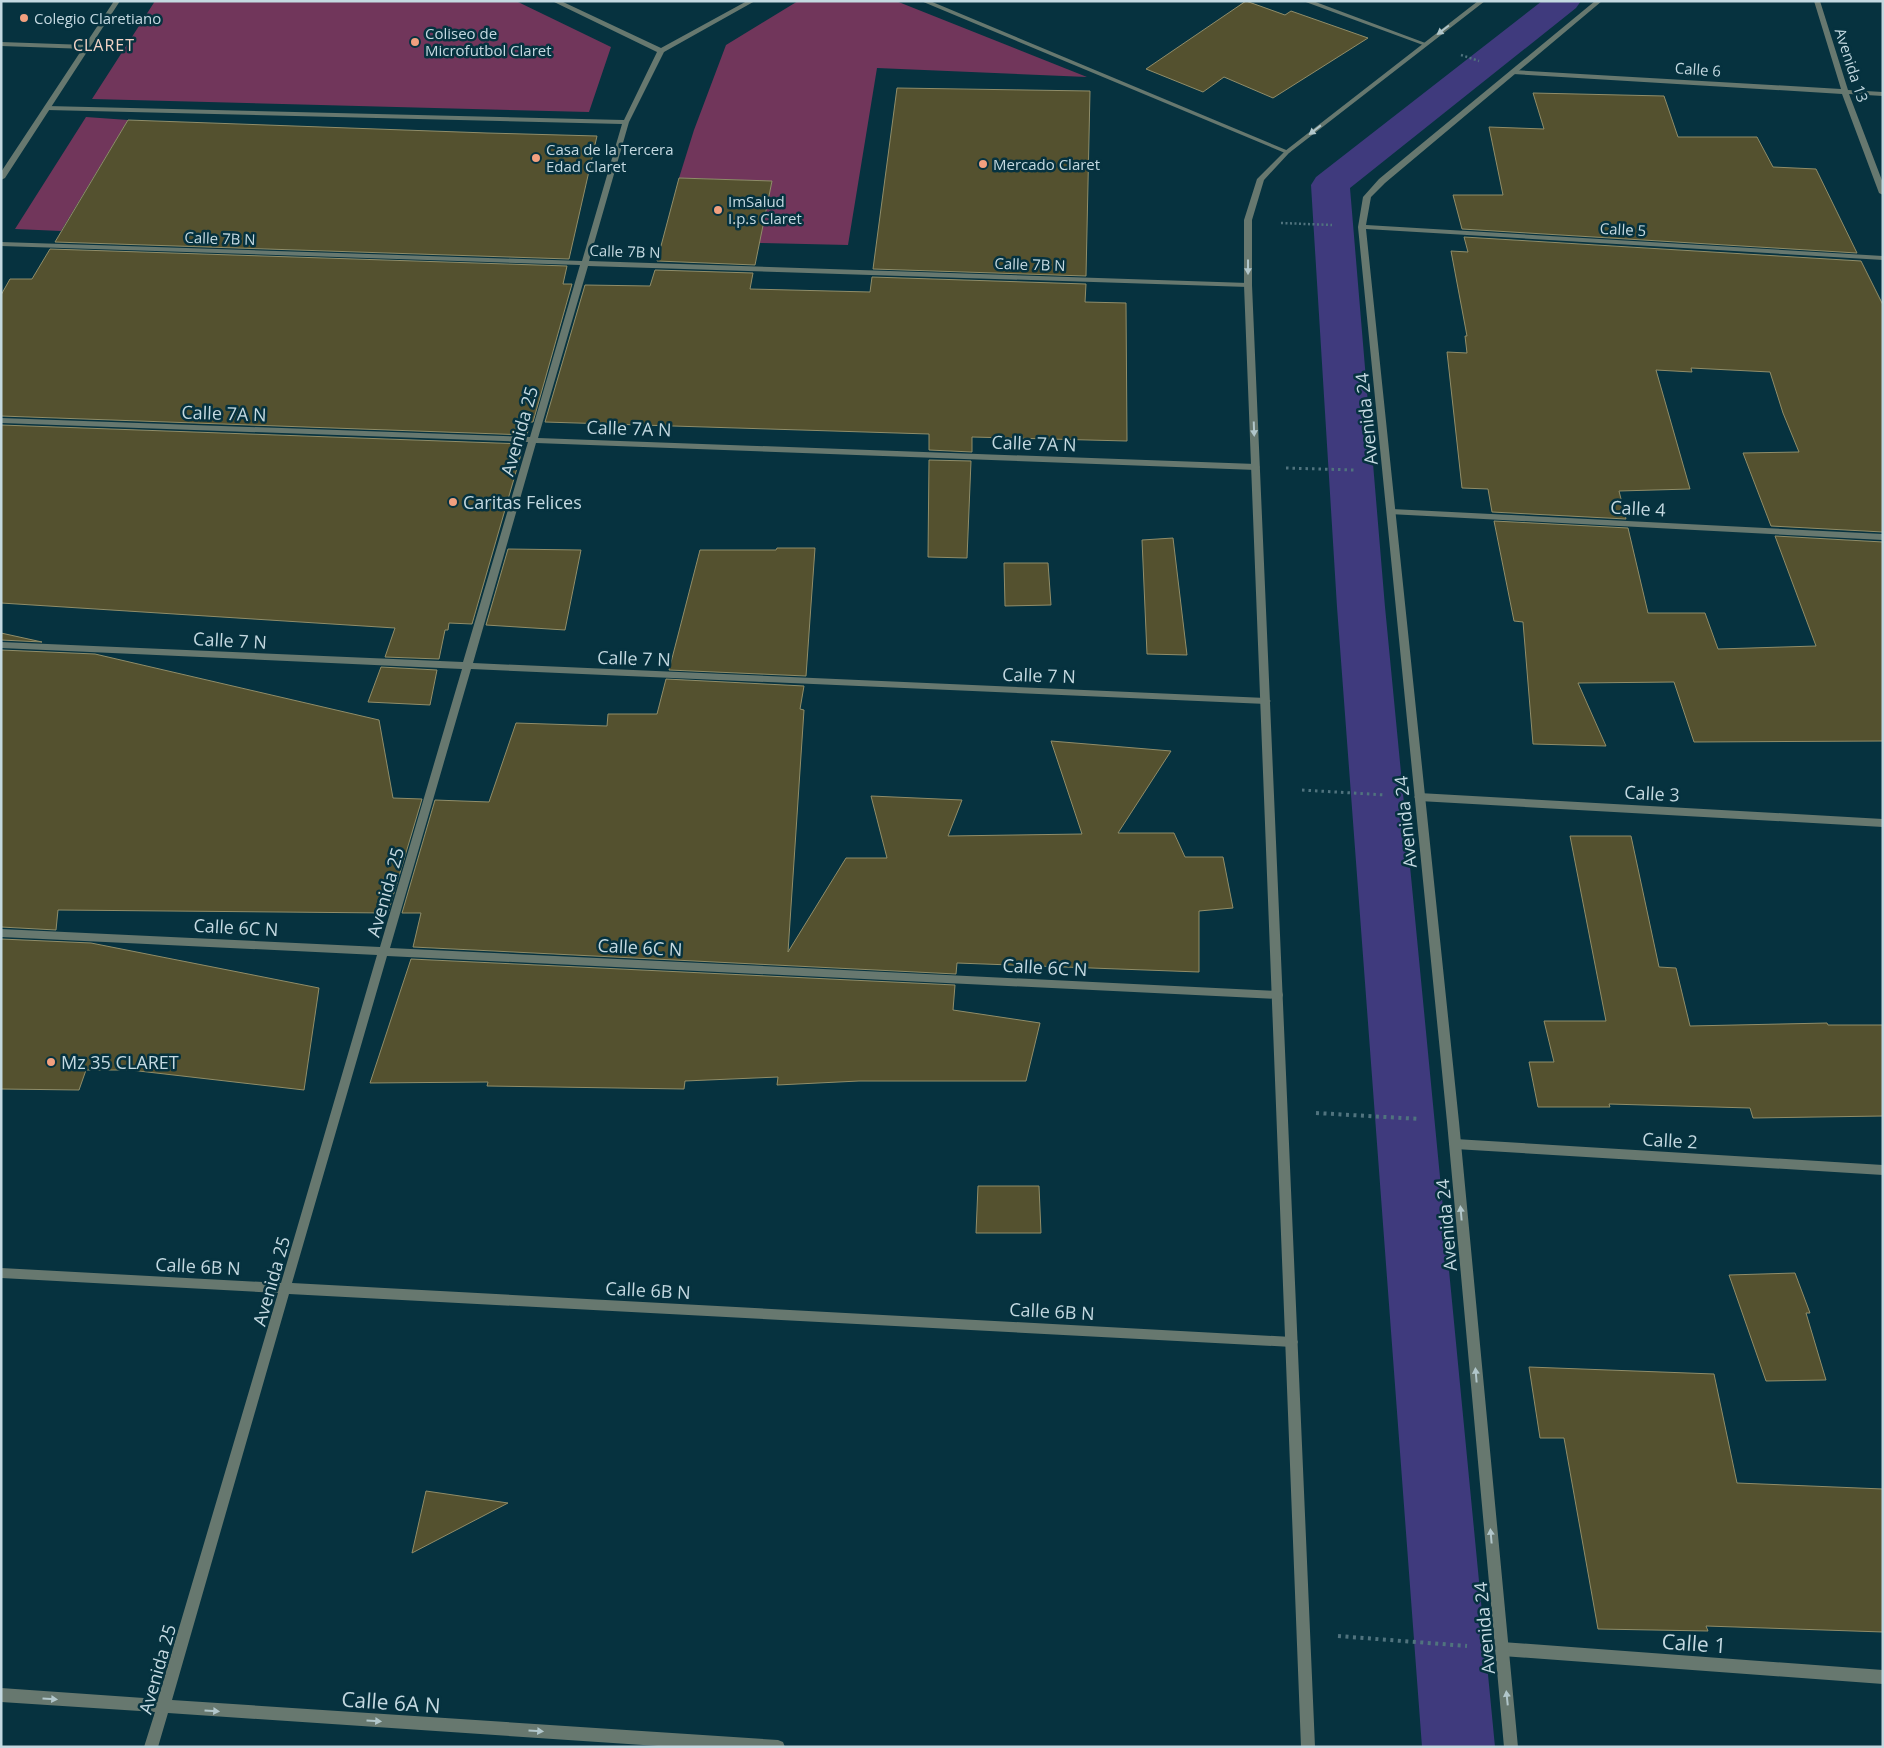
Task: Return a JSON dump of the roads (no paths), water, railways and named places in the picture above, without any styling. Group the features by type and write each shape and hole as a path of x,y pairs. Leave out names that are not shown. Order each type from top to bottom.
{"street":[{"path":"1,178 117,1"},
{"path":"555,1 661,51 752,1"},
{"path":"924,1 1288,152"},
{"path":"1306,1 1424,44"},
{"path":"1308,1747 1248,285 1248,220 1261,179 1288,152 1424,44 1482,1"},
{"name":"Avenida 24","path":"1512,1747 1455,1144 1362,226 1367,197 1382,181 1599,1"},
{"name":"Avenida 13","path":"1817,1 1845,92 1883,194"},
{"path":"1,44 87,47"},
{"name":"Avenida 25","path":"151,1747 626,122 661,51"},
{"name":"Calle 6","path":"1513,72 1883,94"},
{"path":"47,108 626,122"},
{"name":"Calle 5","path":"1362,226 1883,258"},
{"name":"Calle 7B N","path":"1,244 1248,285"},
{"name":"Calle 7A N","path":"1,420 1256,467"},
{"name":"Calle 4","path":"1392,512 1883,537"},
{"name":"Calle 7 N","path":"1,646 1266,701"},
{"name":"Calle 3","path":"1419,797 1883,823"},
{"name":"Calle 6C N","path":"1,933 1278,995"},
{"name":"Calle 2","path":"1455,1144 1883,1170"},
{"name":"Calle 6B N","path":"1,1272 1292,1342"},
{"name":"Calle 1","path":"1502,1649 1883,1677"},
{"name":"Calle 6A N","path":"1,1695 163,1708 778,1747"}],"waterway":[{"path":"1459,1747 1361,607 1330,185 1564,1"}],"place":[{"name":"Colegio Claretiano","path":"24,18"},
{"name":"Coliseo de Microfutbol Claret","path":"415,42"},
{"name":"Casa de la Tercera Edad Claret","path":"536,158"},
{"name":"Mercado Claret","path":"983,164"},
{"name":"ImSalud I.p.s Claret","path":"718,210"},
{"name":"Caritas Felices","path":"453,502"},
{"name":"Mz 35 CLARET","path":"51,1062"}],"district":[{"name":"CLARET","path":"104,45"}]}
